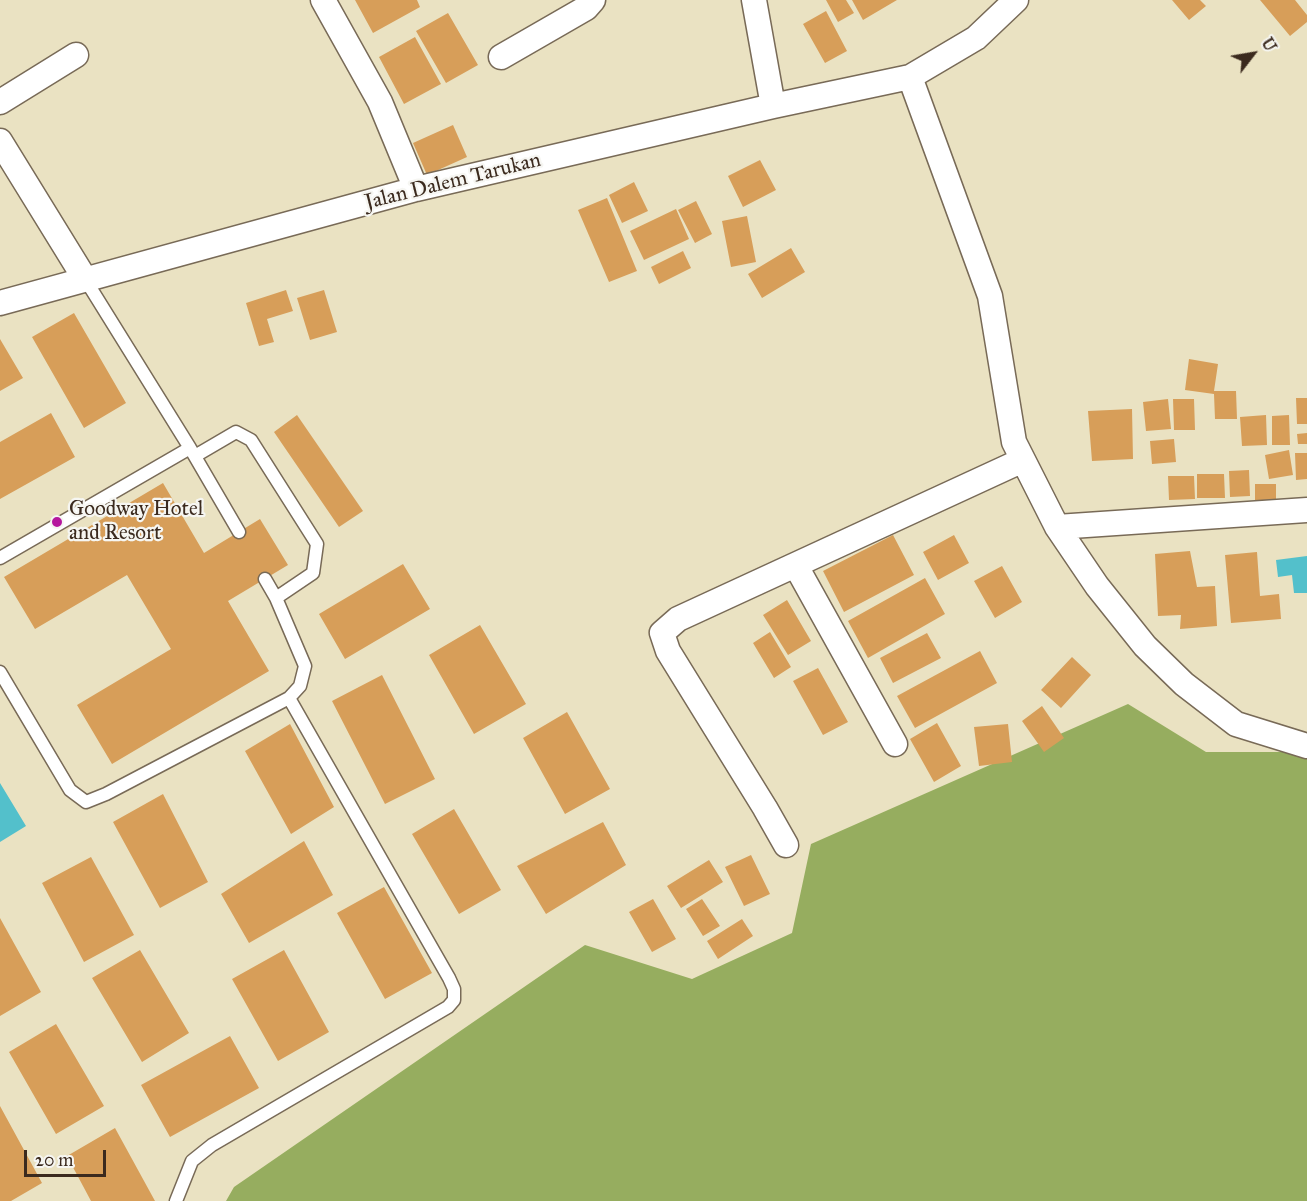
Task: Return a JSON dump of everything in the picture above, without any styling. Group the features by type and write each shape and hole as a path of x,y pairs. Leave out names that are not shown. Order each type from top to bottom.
{"street":[{"path":"323,0 380,102 416,189"},
{"path":"501,57 586,8 593,0"},
{"path":"754,0 773,106"},
{"name":"Jalan Dalem Tarukan","path":"0,303 416,189 773,106 909,77 976,38 1016,0"},
{"path":"0,102 76,55"},
{"path":"909,77 990,296 1014,442 1057,527 1097,586 1145,646 1184,684 1236,724 1307,746"},
{"path":"0,141 85,279"},
{"path":"786,845 668,651 662,633 678,619 1023,460"},
{"path":"1057,527 1307,510"},
{"path":"796,566 894,744"}],"lane":[{"path":"85,279 239,532"},
{"path":"0,558 192,452 236,432 251,440 316,544 313,573 276,598"},
{"path":"0,672 70,790 86,802 106,794 289,698 300,686 305,666 276,598 265,579"},
{"path":"176,1201 192,1161 213,1145 447,1007 454,1000 454,989 449,978 289,698"}],"green space":[{"path":"1128,704 1206,752 1307,752 1307,1201 226,1201 234,1187 585,945 692,979 792,933 811,844"}],"water":[{"path":"1307,556 1307,593 1294,593 1292,575 1278,577 1276,560"},
{"path":"0,783 26,826 0,842"}],"building":[{"path":"355,0 417,0 420,7 373,33"},
{"path":"826,0 846,0 854,13 838,22"},
{"path":"852,0 897,0 863,20"},
{"path":"1172,0 1200,0 1206,6 1189,20"},
{"path":"1260,0 1295,0 1307,15 1307,22 1290,36"},
{"path":"826,11 847,51 825,63 803,24"},
{"path":"448,13 478,65 446,83 416,31"},
{"path":"415,37 441,84 404,104 379,57"},
{"path":"453,125 467,157 427,175 413,143"},
{"path":"760,160 776,190 743,207 728,176"},
{"path":"634,182 648,211 622,223 609,195"},
{"path":"607,198 637,271 609,282 578,210"},
{"path":"696,201 712,234 695,243 678,210"},
{"path":"676,209 689,239 644,260 630,231"},
{"path":"747,216 756,262 731,267 722,221"},
{"path":"791,248 805,272 762,298 748,274"},
{"path":"683,251 691,268 659,284 651,267"},
{"path":"286,290 293,311 267,319 274,342 259,346 246,303"},
{"path":"324,290 337,332 310,340 297,298"},
{"path":"74,313 126,403 84,428 32,337"},
{"path":"0,339 23,378 0,391"},
{"path":"1189,359 1218,364 1214,391 1236,391 1237,419 1215,419 1214,394 1185,390"},
{"path":"1296,398 1307,398 1307,424 1297,424"},
{"path":"1168,399 1171,429 1146,431 1143,402"},
{"path":"1173,399 1194,399 1195,430 1174,430"},
{"path":"1132,409 1133,459 1092,461 1088,411"},
{"path":"51,413 75,457 0,499 0,442"},
{"path":"297,415 363,511 339,527 274,432"},
{"path":"1266,415 1267,445 1242,446 1240,417"},
{"path":"1289,415 1290,445 1272,445 1272,416"},
{"path":"1307,433 1307,444 1298,444 1297,434"},
{"path":"1174,439 1176,462 1152,464 1150,441"},
{"path":"1289,450 1293,475 1269,479 1265,455"},
{"path":"1295,453 1307,453 1307,479 1296,480"},
{"path":"1249,470 1250,496 1230,497 1229,471"},
{"path":"1197,474 1224,474 1225,498 1197,498"},
{"path":"1168,476 1194,476 1195,499 1169,500"},
{"path":"163,483 204,553 260,519 288,565 228,601 269,671 112,764 77,705 171,649 127,575 35,629 4,577"},
{"path":"1255,484 1276,484 1276,508 1255,509"},
{"path":"893,535 914,575 844,612 823,571"},
{"path":"954,535 969,563 938,580 923,552"},
{"path":"1190,551 1197,587 1215,586 1217,626 1180,629 1181,615 1158,616 1155,554"},
{"path":"1257,552 1260,596 1279,594 1281,619 1231,623 1225,555"},
{"path":"403,564 430,609 345,659 319,614"},
{"path":"1002,566 1022,602 995,618 974,581"},
{"path":"925,578 945,614 868,658 848,621"},
{"path":"787,600 811,641 788,655 763,615"},
{"path":"480,625 526,704 474,734 429,655"},
{"path":"770,632 791,667 774,678 753,643"},
{"path":"927,633 941,658 893,683 880,658"},
{"path":"980,651 997,683 915,728 897,696"},
{"path":"1072,657 1091,675 1061,708 1041,690"},
{"path":"818,668 848,722 823,735 793,681"},
{"path":"382,675 435,779 385,804 332,701"},
{"path":"1042,706 1064,738 1044,752 1022,721"},
{"path":"567,712 610,789 565,814 523,738"},
{"path":"937,723 961,766 934,782 910,739"},
{"path":"290,724 334,807 291,834 245,751"},
{"path":"1008,724 1012,762 979,766 974,727"},
{"path":"163,794 208,882 160,908 113,822"},
{"path":"454,809 501,890 459,914 412,834"},
{"path":"603,822 626,865 546,914 517,866"},
{"path":"304,841 333,895 249,943 221,894"},
{"path":"751,855 770,894 744,906 725,867"},
{"path":"91,857 134,935 84,962 42,883"},
{"path":"709,860 723,882 681,908 667,886"},
{"path":"384,887 432,973 385,999 337,913"},
{"path":"653,899 676,939 652,952 629,912"},
{"path":"702,899 720,926 703,936 686,909"},
{"path":"0,918 41,992 0,1016"},
{"path":"742,919 753,936 718,959 707,941"},
{"path":"140,950 189,1033 142,1062 92,978"},
{"path":"284,950 329,1032 278,1061 232,979"},
{"path":"56,1024 104,1106 56,1134 9,1052"},
{"path":"230,1036 259,1088 170,1137 141,1085"},
{"path":"0,1106 42,1183 11,1201 0,1201"},
{"path":"115,1128 155,1201 91,1201 67,1156"}],"place":[{"name":"Goodway Hotel and Resort","path":"57,522"}]}
